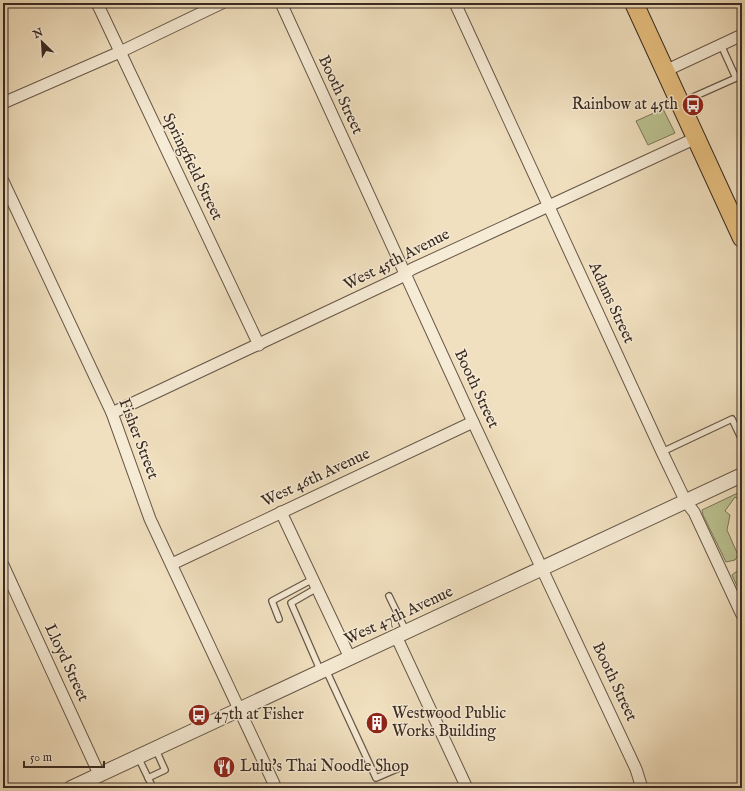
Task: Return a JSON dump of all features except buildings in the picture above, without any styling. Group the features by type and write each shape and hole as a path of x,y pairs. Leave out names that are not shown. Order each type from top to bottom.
{"main road":[{"path":"634,3 742,238"}],"street":[{"name":"Springfield Street","path":"97,3 259,345"},
{"path":"3,103 120,52 222,3"},
{"name":"Booth Street","path":"280,3 473,422 636,768 642,788"},
{"name":"Adams Street","path":"455,3 662,452 686,502 694,512 742,615"},
{"path":"665,71 742,35"},
{"name":"West 45th Avenue","path":"112,414 405,275 412,269 696,138"},
{"name":"Fisher Street","path":"3,181 112,414 150,519 240,710 272,787"},
{"name":"West 46th Avenue","path":"172,564 473,422"},
{"name":"West 47th Avenue","path":"71,788 742,475"},
{"path":"281,512 350,658"},
{"name":"Lloyd Street","path":"3,565 99,774"},
{"path":"401,634 467,788"}],"lane":[{"path":"679,103 736,78 721,45"},
{"path":"662,452 732,419 742,440"},
{"path":"279,619 272,600 315,583"},
{"path":"315,583 291,603 376,778 399,768"},
{"path":"389,596 401,634"},
{"path":"148,778 165,770 155,749"},
{"path":"138,757 153,788"}],"green space":[{"path":"663,109 675,133 648,145 636,121"},
{"path":"742,491 742,502 735,497 725,511 730,515 727,530 738,555 735,560 726,562 702,510"},
{"path":"742,567 742,597 732,575"}],"place":[{"name":"Rainbow at 45th","path":"693,105"},
{"name":"47th at Fisher","path":"199,715"},
{"name":"Westwood Public Works Building","path":"377,723"},
{"name":"Lulu's Thai Noodle Shop","path":"224,767"}]}
